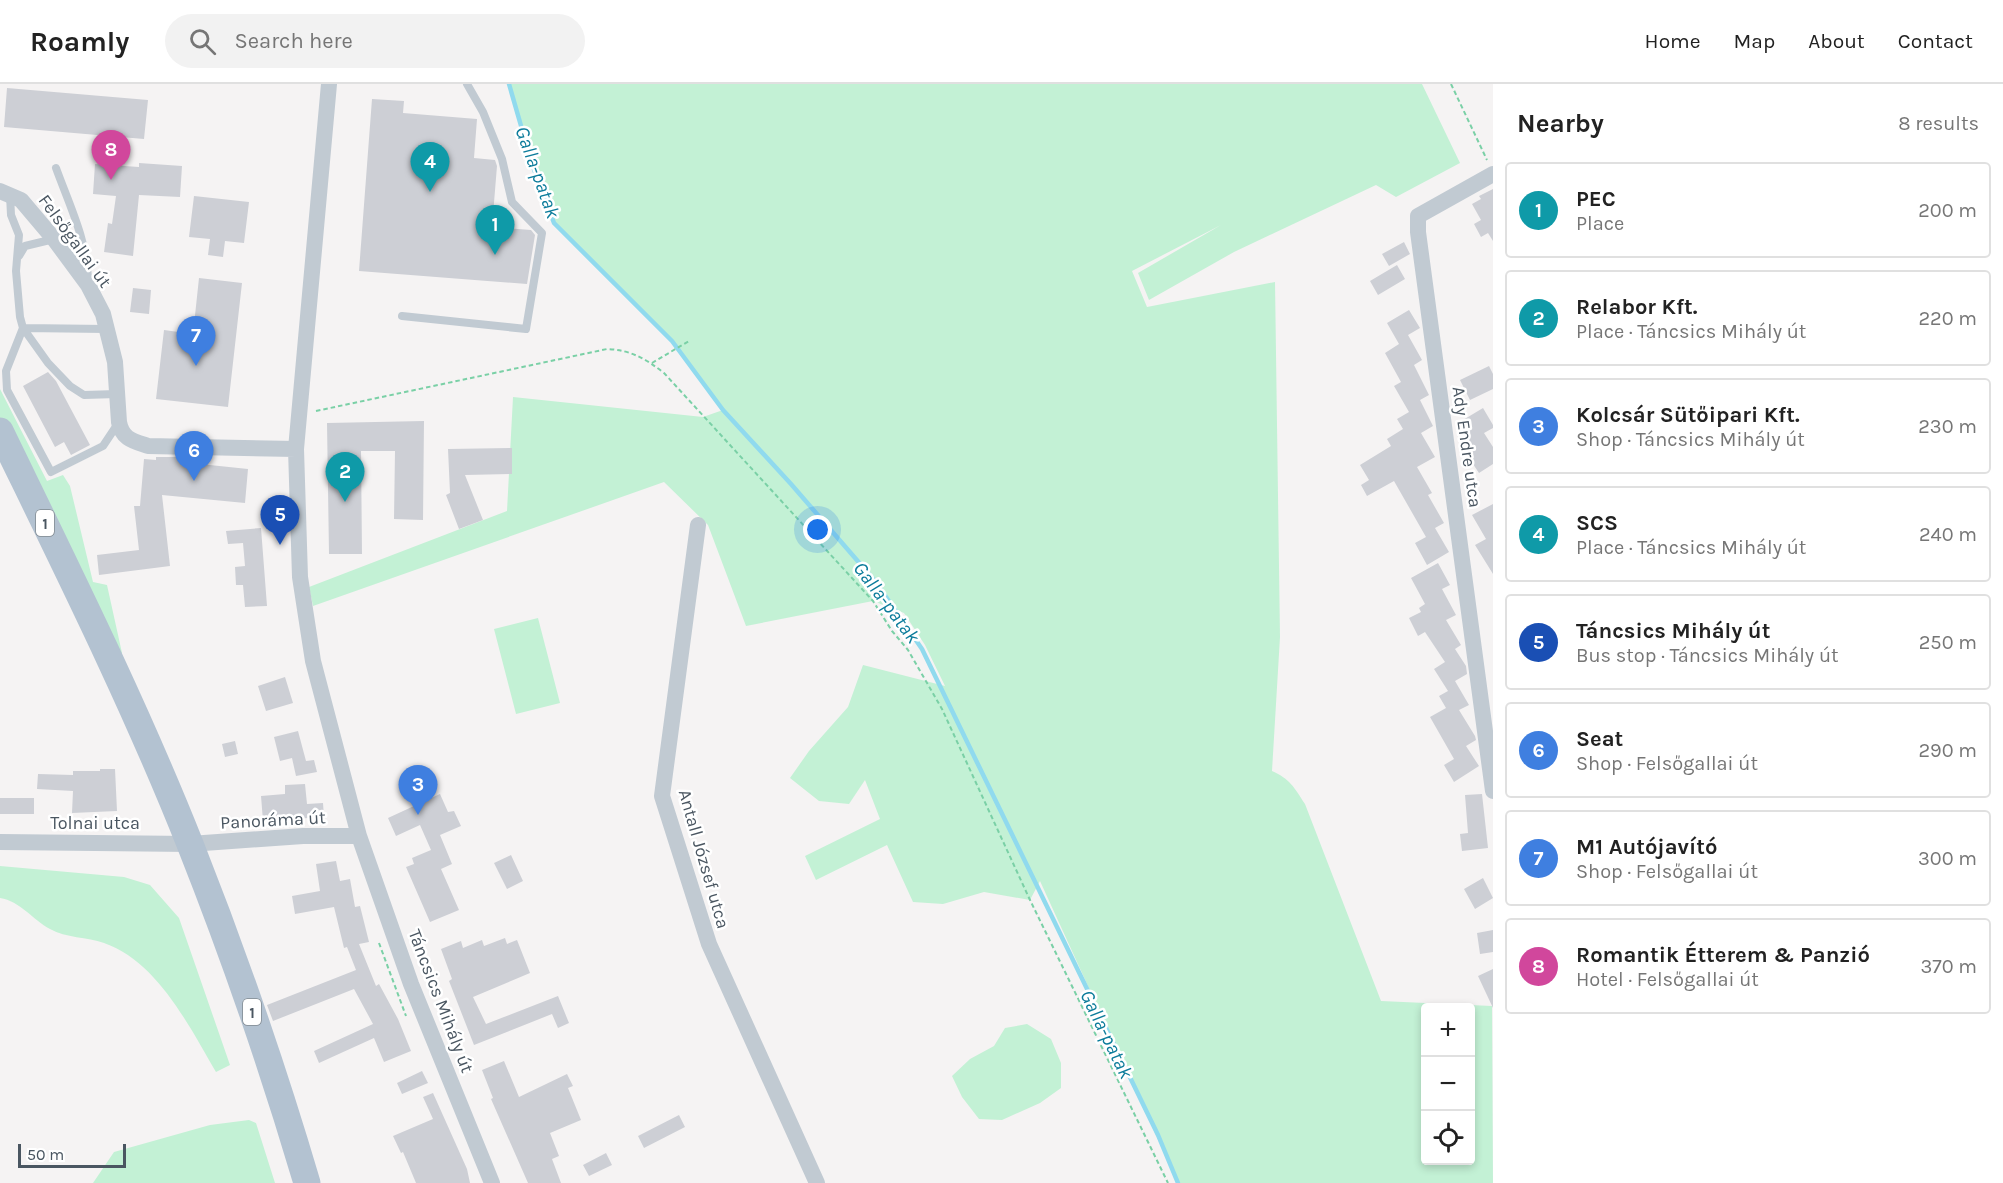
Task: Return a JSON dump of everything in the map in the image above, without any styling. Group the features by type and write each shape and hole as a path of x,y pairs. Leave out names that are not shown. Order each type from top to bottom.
{"main road":[{"name":"1","path":"0,430 90,615 190,844 235,962 279,1088 307,1183"}],"street":[{"name":"Táncsics Mihály út","path":"329,84 298,415 296,449 300,577 313,661 358,836 411,984 492,1183"},
{"name":"Ady Endre utca","path":"1491,168 1418,216 1418,232 1493,790"},
{"name":"Felsőgallai út","path":"5,193 21,200 54,239 88,285 103,314 115,362 119,422"},
{"path":"119,422 120,430 127,439 148,446 296,449"},
{"name":"Antall József utca","path":"698,525 662,796 708,944 817,1183"},
{"name":"Panoráma út","path":"190,844 303,836 358,836"},
{"name":"Tolnai utca","path":"0,842 190,844"}],"lane":[{"path":"402,316 526,329 542,233 512,202 502,159 483,112 467,84"},
{"path":"56,168 80,230 86,253 88,285"},
{"path":"5,193 19,235 16,271 23,328 48,363 70,386 84,395 118,394"},
{"path":"18,259 25,246 54,239"},
{"path":"23,328 106,329"},
{"path":"23,328 6,370 7,390 51,472 103,446 119,422"}],"path":[{"path":"1451,84 1491,168"},
{"path":"652,363 689,341"},
{"path":"298,415 607,350 623,350 652,363 686,395 703,417 873,601 892,631 908,650 942,709 1030,900 1168,1183"}],"green space":[{"path":"509,84 1422,84 1460,163 1396,197 1376,185 1234,252 1149,300 1138,273 1221,225 1132,271 1147,307 1275,282 1280,637 1272,771 1291,784 1305,804 1381,1001 1425,1003 1421,1003 1421,1165 1475,1165 1475,1005 1492,1006 1493,1183 1178,1183 1040,881 1030,900 984,892 943,904 913,902 887,845 816,880 805,856 880,819 865,780 849,804 819,801 790,778 809,751 848,707 863,665 945,686 925,645 904,613 873,601 746,626 708,525 664,482 313,606 309,587 507,511 513,397 703,417 723,410 671,341 554,223 532,164"},
{"path":"0,389 47,481 63,475 70,486 93,582 107,585 122,653 113,657 0,421"},
{"path":"538,618 560,703 516,714 494,629"},
{"path":"0,866 124,877 150,885 179,918 230,1065 216,1072 170,997 140,964 104,943 56,932 14,903 0,898"},
{"path":"1027,1024 1051,1039 1061,1063 1061,1088 1040,1103 1002,1120 979,1119 962,1097 952,1076 970,1059 994,1046 1005,1028"},
{"path":"249,1120 256,1123 275,1183 93,1183 114,1152 210,1125"}],"building":[{"path":"7,88 148,100 144,139 4,127"},
{"path":"372,99 404,101 403,113 477,119 474,158 495,160 497,166 492,227 531,230 535,235 527,284 359,271"},
{"path":"139,163 182,166 180,197 139,195 133,256 104,252 108,223 112,224 116,196 93,194 95,164 139,167"},
{"path":"1493,189 1493,241 1488,233 1481,237 1474,224 1481,220 1472,204 1481,199 1479,196"},
{"path":"194,196 249,202 244,243 225,241 223,257 208,255 210,239 189,237"},
{"path":"1404,242 1410,254 1389,266 1382,254"},
{"path":"1397,265 1405,279 1378,295 1370,281"},
{"path":"199,278 242,283 228,407 156,399 164,330 193,334"},
{"path":"133,288 151,290 149,314 130,312"},
{"path":"1409,310 1420,328 1408,335 1422,360 1414,365 1429,395 1420,400 1433,426 1421,433 1435,457 1417,467 1432,493 1428,495 1444,523 1435,528 1449,552 1427,565 1415,543 1426,537 1394,481 1367,496 1361,485 1369,480 1360,465 1391,446 1387,439 1403,429 1397,419 1409,412 1394,386 1401,382 1385,353 1399,344 1387,323"},
{"path":"1489,366 1493,374 1493,389 1470,400 1460,380"},
{"path":"48,372 56,381 90,445 71,455 64,442 55,447 23,386"},
{"path":"1483,408 1493,425 1493,428 1484,433 1493,447 1493,464 1479,473 1465,452 1472,448 1460,428 1466,425 1463,420"},
{"path":"424,421 423,520 394,519 395,451 361,451 362,554 329,554 327,423"},
{"path":"512,448 512,474 465,475 483,520 459,529 446,495 450,493 448,449"},
{"path":"156,457 182,457 181,462 248,469 245,503 162,495 170,566 99,575 97,555 139,550 134,506 140,506 144,459 156,460"},
{"path":"1493,504 1493,574 1475,545 1486,539 1472,515"},
{"path":"261,528 267,606 245,607 243,585 236,585 235,567 245,566 243,543 228,544 226,531"},
{"path":"1438,563 1450,585 1442,589 1456,615 1446,620 1461,645 1455,649 1466,666 1467,674 1455,681 1469,705 1459,710 1476,740 1466,746 1479,766 1454,782 1444,765 1454,759 1430,717 1446,708 1439,696 1448,691 1434,669 1445,662 1425,632 1418,636 1409,618 1421,612 1419,608 1425,604 1411,578"},
{"path":"285,677 293,703 266,711 258,686"},
{"path":"298,731 306,761 314,760 317,772 296,776 292,758 280,761 274,737"},
{"path":"235,741 238,754 225,757 222,744"},
{"path":"100,769 115,769 117,811 72,813 73,791 37,789 38,774 73,775 73,771 100,771"},
{"path":"305,784 307,804 323,803 324,817 263,821 261,796 285,794 285,785"},
{"path":"440,794 448,812 454,811 461,826 440,835 452,864 441,869 459,910 430,922 406,867 414,864 412,858 431,850 420,825 396,836 388,818"},
{"path":"1482,794 1488,848 1462,851 1460,834 1468,833 1465,795"},
{"path":"0,798 34,798 34,814 0,814"},
{"path":"511,855 523,881 507,889 494,863"},
{"path":"336,861 340,881 350,879 355,907 360,906 369,942 359,944 376,986 379,984 398,1019 411,1051 384,1062 374,1038 319,1063 314,1051 373,1024 354,989 273,1021 267,1005 356,970 347,947 344,948 334,907 295,914 292,896 320,891 316,864"},
{"path":"1483,878 1493,898 1475,909 1464,889"},
{"path":"1493,930 1493,952 1480,954 1477,933"},
{"path":"505,938 507,944 517,940 530,973 473,997 486,1024 558,996 569,1023 558,1028 552,1014 474,1045 449,981 452,979 441,949 461,941 463,948 482,940 484,946"},
{"path":"1493,969 1493,1008 1478,976"},
{"path":"504,1061 519,1097 567,1074 573,1086 568,1088 581,1120 550,1133 559,1156 552,1159 561,1183 528,1183 491,1099 493,1098 482,1070"},
{"path":"422,1071 428,1083 402,1094 397,1083"},
{"path":"433,1093 467,1169 470,1183 416,1183 403,1152 401,1153 393,1136 433,1119 423,1097"},
{"path":"679,1115 685,1127 644,1148 638,1136"},
{"path":"606,1153 612,1165 589,1176 583,1165"}],"waterway":[{"name":"Galla-patak","path":"509,84 532,164 554,223 672,341 723,410 875,581 922,649 1158,1135 1178,1183"}],"place":[{"name":"Romantik Étterem & Panzió","path":"111,180"},
{"name":"SCS","path":"430,192"},
{"name":"PEC","path":"495,255"},
{"name":"M1 Autójavító","path":"196,366"},
{"name":"Seat","path":"194,481"},
{"name":"Relabor Kft.","path":"345,502"},
{"name":"Táncsics Mihály út","path":"280,545"},
{"name":"Kolcsár Sütőipari Kft.","path":"418,815"}]}
